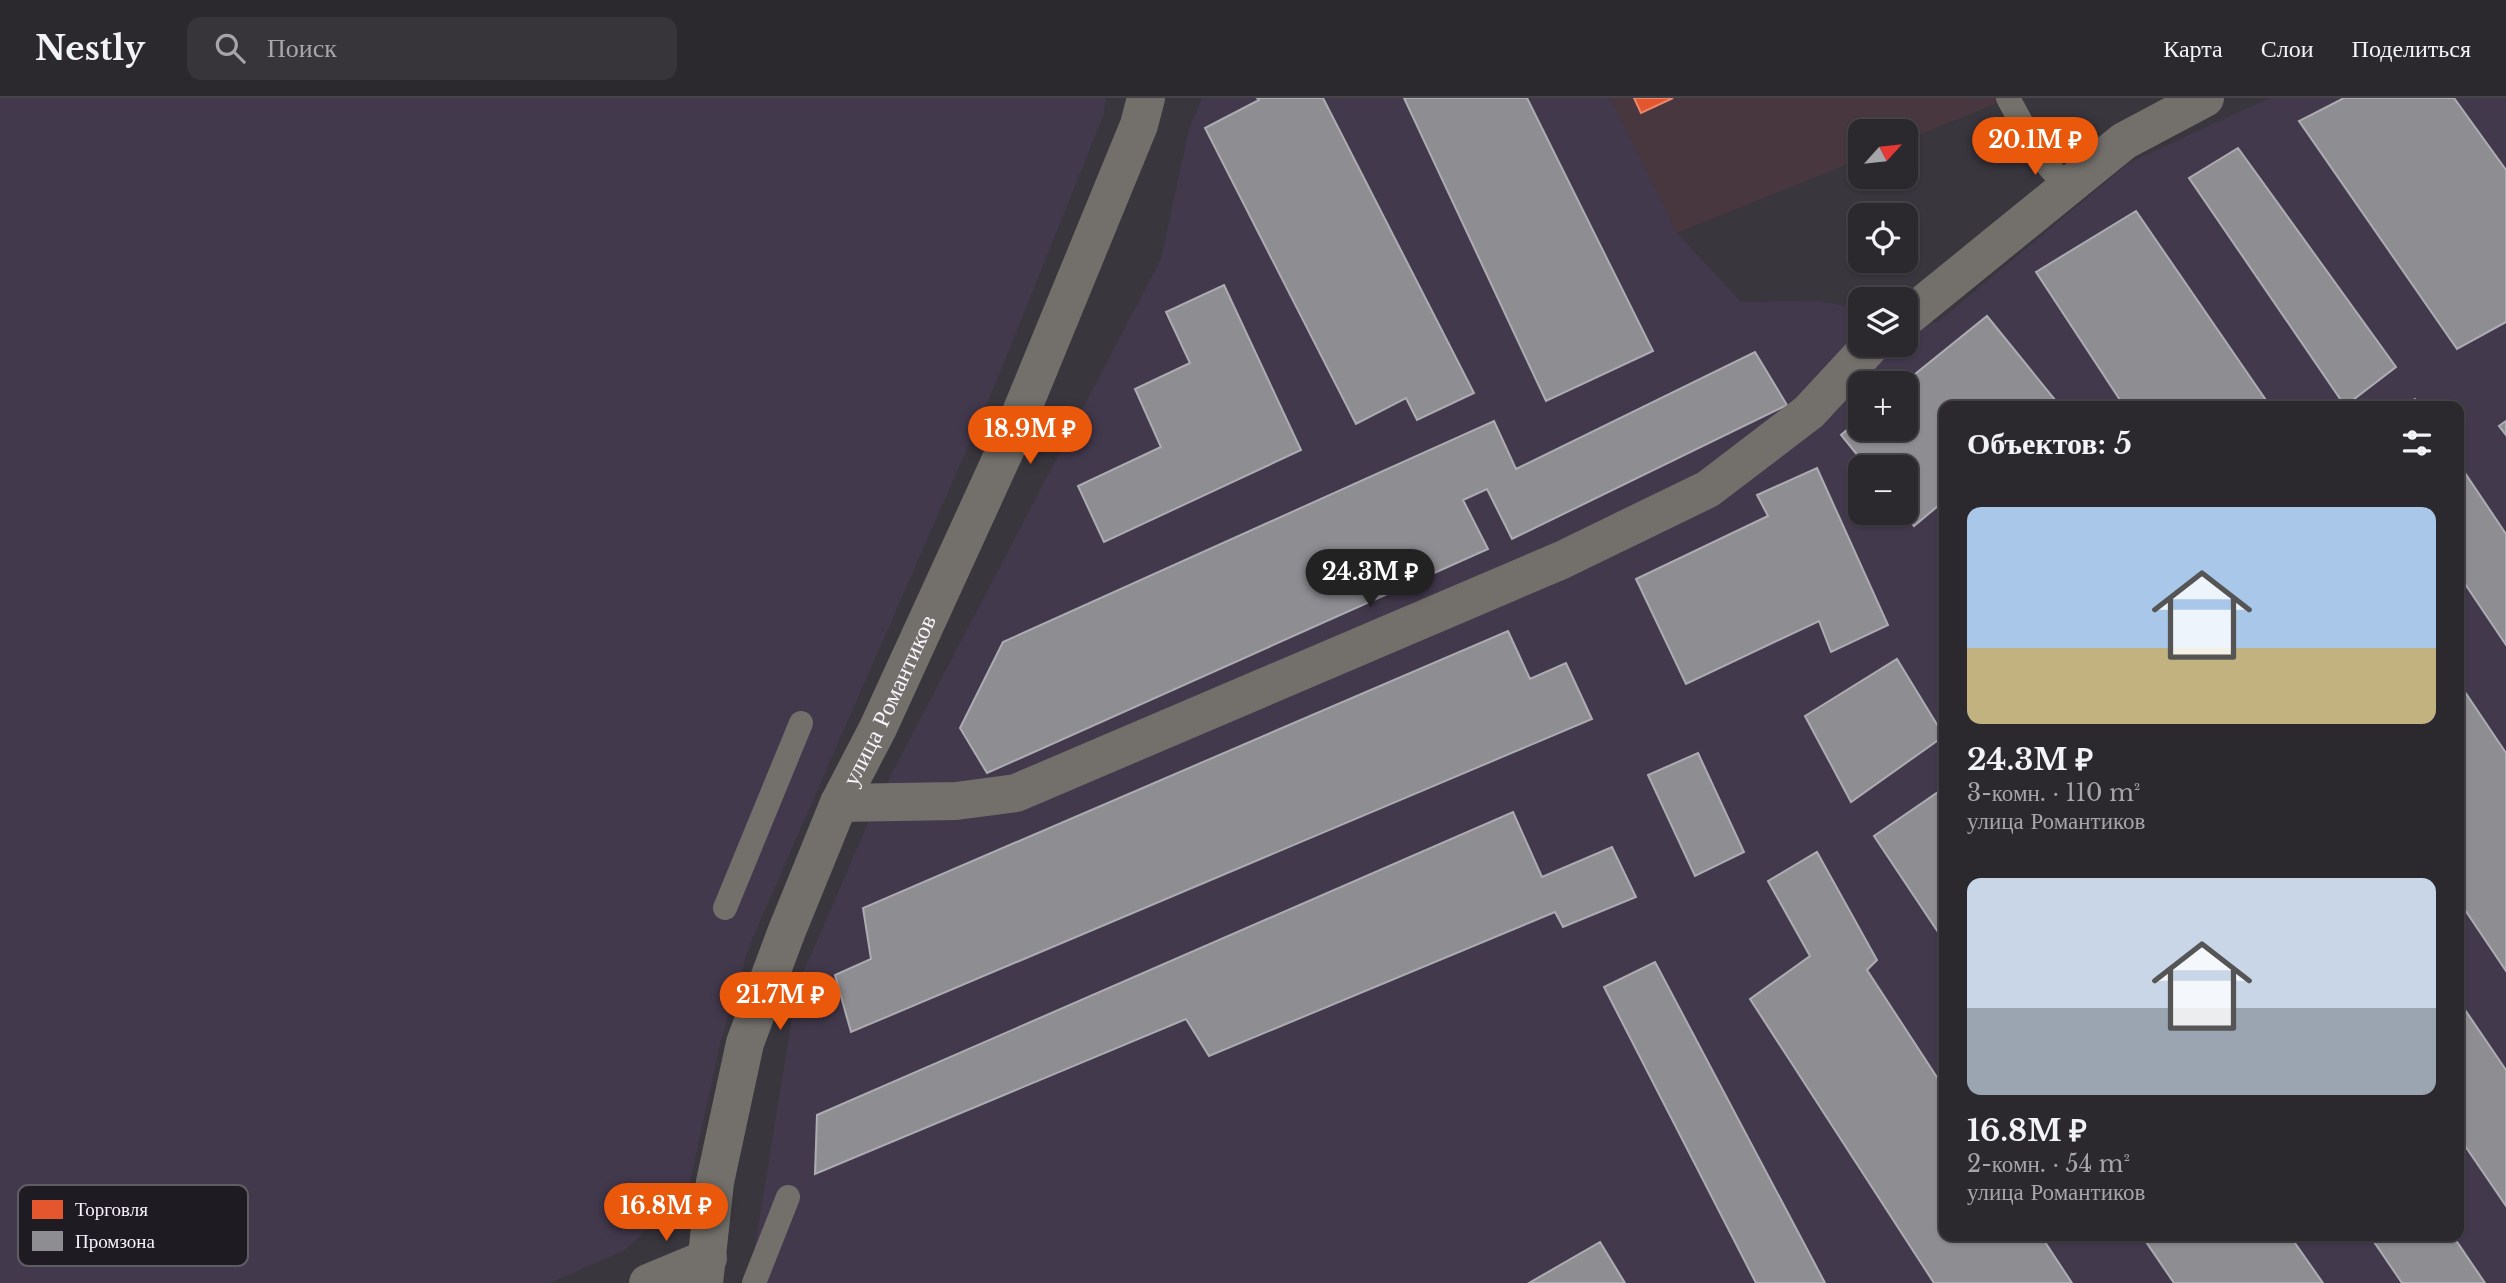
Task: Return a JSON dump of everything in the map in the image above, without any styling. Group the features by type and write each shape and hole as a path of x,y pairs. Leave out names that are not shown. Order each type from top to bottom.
{"street":[{"name":"улица Романтиков","path":"648,1283 706,1270 715,1182 744,1043 839,803 878,728 1007,444 1139,125 1146,98"},
{"path":"1918,308 2124,141 2205,98"},
{"path":"839,803 956,801 1016,793 1562,560 1708,489 1810,412 1860,357"}],"lane":[{"path":"2008,98 2039,155 2067,188"},
{"path":"725,908 801,723"},
{"path":"754,1283 788,1197"}],"shaded area":[{"path":"0,98 1106,98 1103,116 997,380 750,944 720,1044 688,1192 625,1250 550,1283 0,1283"},
{"path":"1202,98 1610,98 1677,233 1741,302 1819,301 1848,307 1848,357 1918,357 1918,319 1937,323 2130,162 2270,98 2506,98 2506,1283 749,1283 797,987 879,798 1161,259 1189,129"},
{"path":"1610,98 2010,98 1918,135 1918,119 1848,119 1848,164 1677,233"}],"building: Торговля":[{"path":"1634,98 1673,98 1641,113"}],"building: Промзона":[{"path":"1257,98 1323,98 1474,393 1417,420 1406,398 1356,424 1205,128 1259,100"},
{"path":"1404,98 1527,98 1653,351 1546,401"},
{"path":"2344,98 2454,98 2506,170 2506,322 2457,349 2299,121"},
{"path":"2238,148 2396,367 2352,401 2342,401 2189,178"},
{"path":"2136,211 2267,401 2121,401 2036,272"},
{"path":"1224,285 1301,450 1104,542 1078,486 1161,447 1135,389 1190,363 1166,312"},
{"path":"1987,316 2056,401 1939,401 1939,505 1918,523 1918,455 1857,455 1841,435 1848,429 1848,441 1918,441 1918,372"},
{"path":"1755,352 1787,405 1512,539 1487,489 1463,500 1488,549 987,773 960,728 1003,642 1494,421 1516,469"},
{"path":"2506,421 2506,435 2499,426"},
{"path":"1817,468 1888,625 1831,652 1819,621 1686,684 1636,579 1768,516 1757,495"},
{"path":"2464,471 2506,534 2506,645 2464,582"},
{"path":"1508,631 1530,679 1566,663 1592,719 851,1032 835,975 871,959 863,908"},
{"path":"1897,659 1939,728 1939,740 1851,802 1805,716"},
{"path":"2464,690 2506,753 2506,971 2464,908"},
{"path":"1698,753 1744,852 1695,876 1648,775"},
{"path":"1939,791 1939,934 1874,836"},
{"path":"1513,812 1542,877 1612,847 1636,897 1563,927 1555,912 1209,1056 1186,1019 815,1174 817,1115"},
{"path":"1817,852 1877,960 1867,970 1939,1080 1939,1241 2044,1241 2072,1283 1934,1283 1750,999 1810,956 1768,881"},
{"path":"1655,962 1825,1283 1756,1283 1604,987"},
{"path":"2464,1008 2506,1070 2506,1206 2464,1144"},
{"path":"2145,1241 2294,1241 2323,1283 2174,1283"},
{"path":"2373,1241 2456,1241 2485,1283 2402,1283"},
{"path":"1600,1242 1625,1283 1529,1283"}]}
